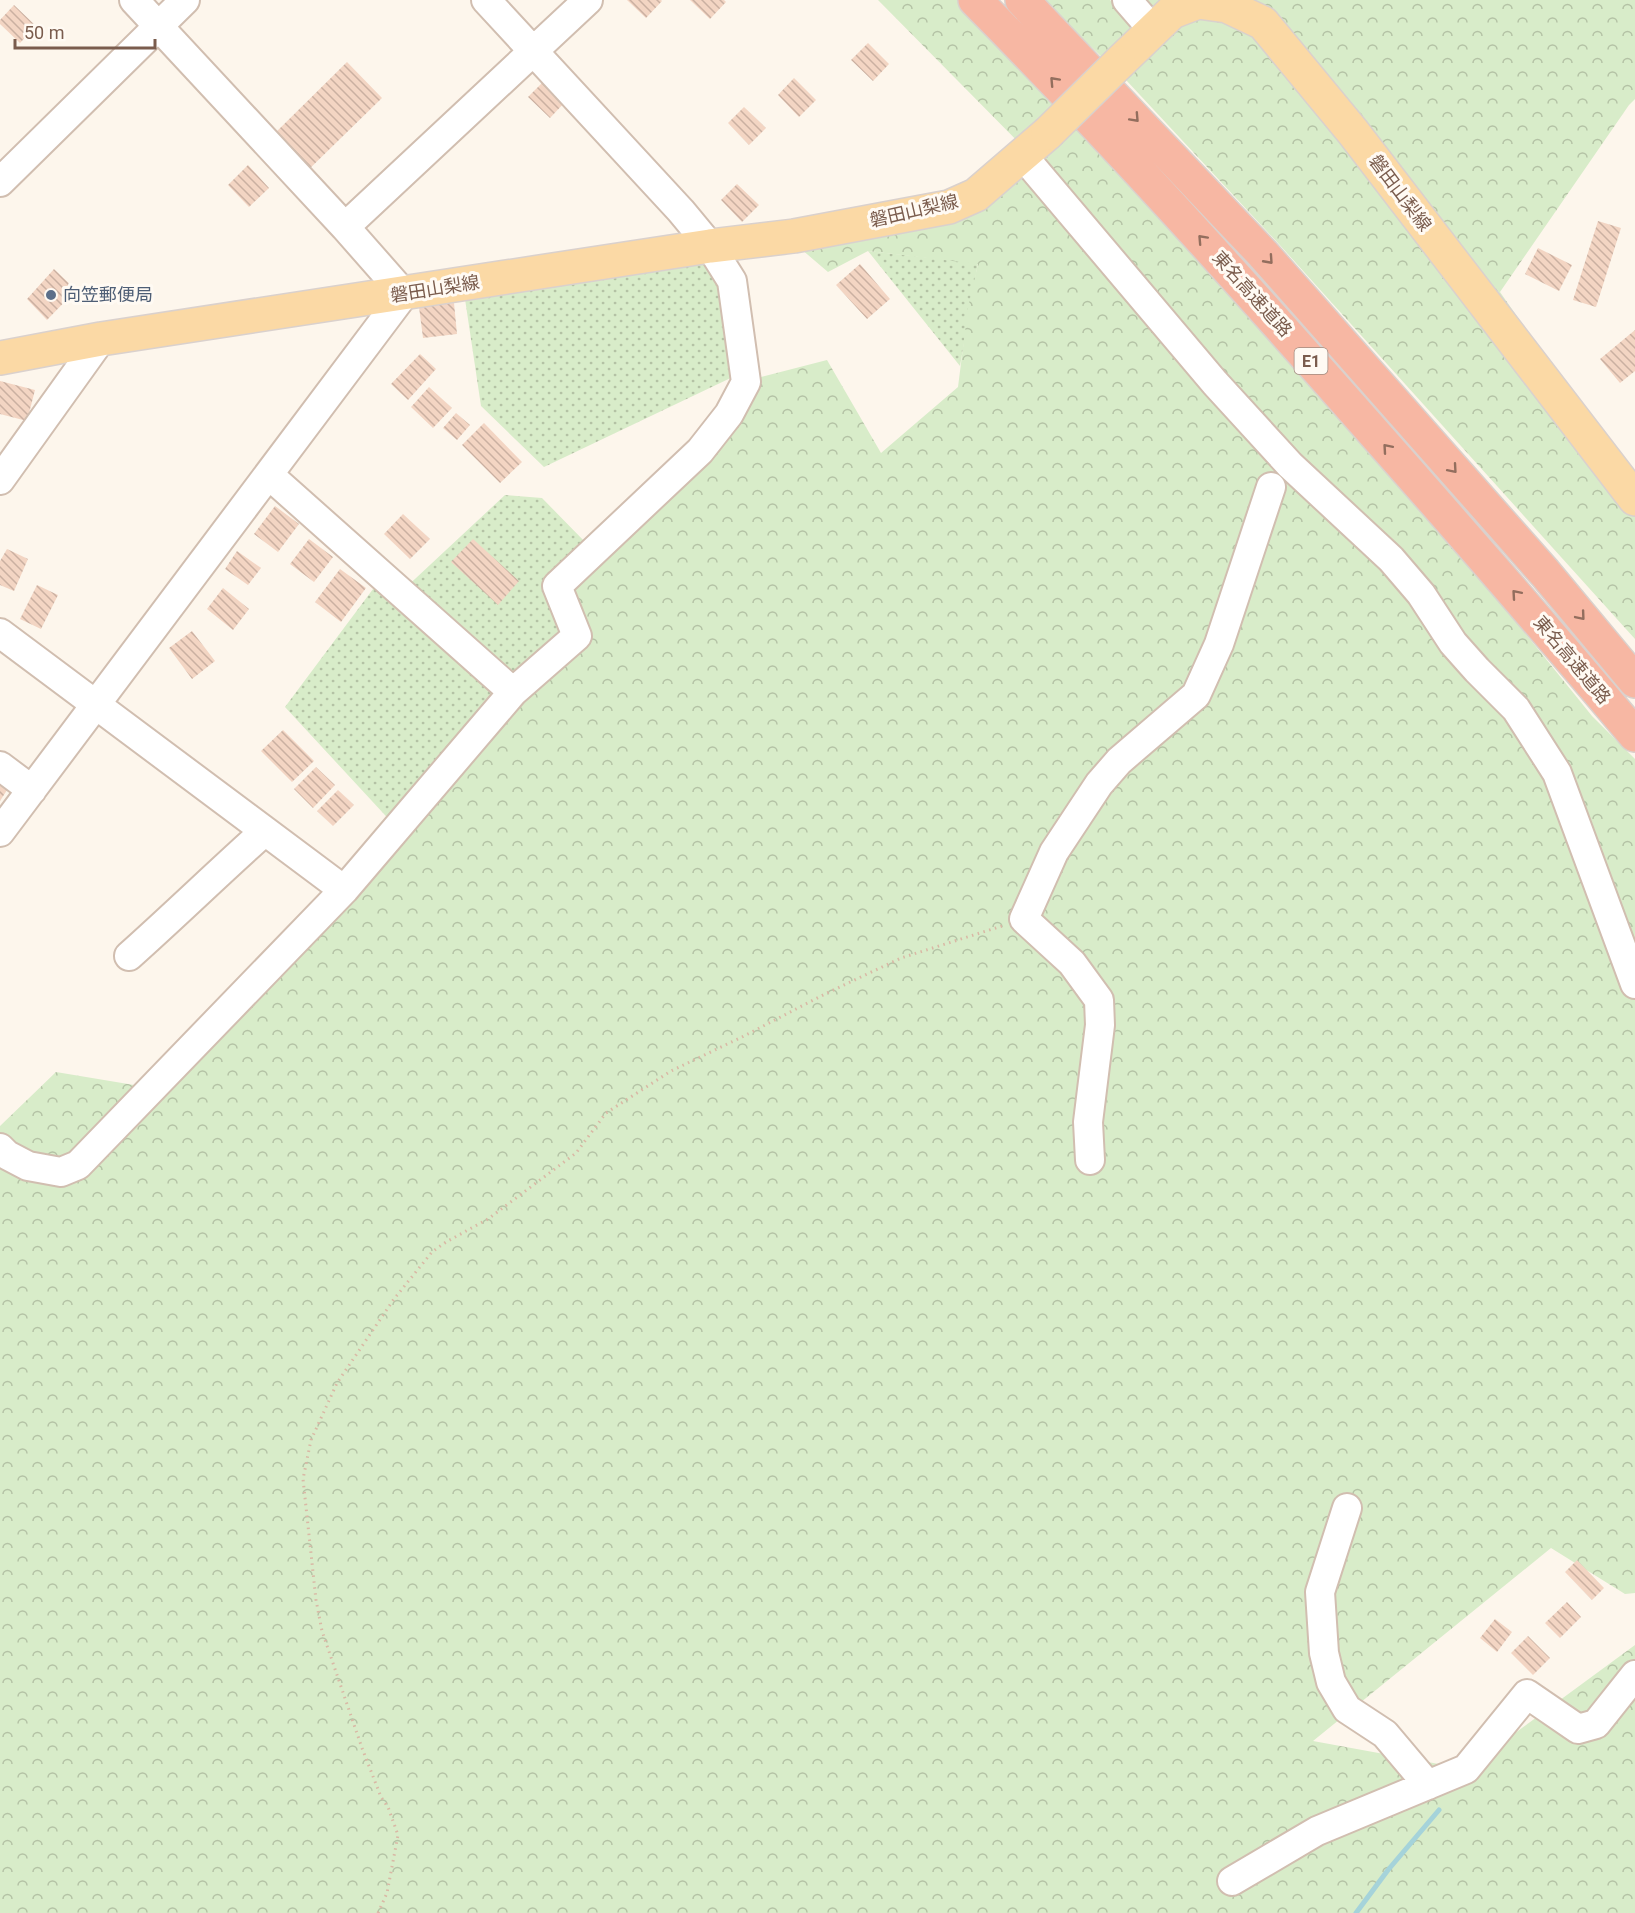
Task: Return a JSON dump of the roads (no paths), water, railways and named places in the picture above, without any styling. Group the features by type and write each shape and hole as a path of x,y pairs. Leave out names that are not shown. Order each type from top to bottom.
{"highway":[{"name":"東名高速道路","path":"975,0 1237,277 1517,596 1635,735"},
{"name":"東名高速道路","path":"1022,0 1263,254 1545,573 1635,681"}],"main road":[{"name":"磐田山梨線","path":"0,358 101,339 710,246 794,236 950,207 976,195 1023,156 1119,63 1161,16 1198,2 1227,6 1263,23 1353,132 1635,499"}],"street":[{"path":"0,832 404,294 345,227 134,0"},
{"path":"0,182 184,0"},
{"path":"0,1148 7,1155 28,1166 61,1172 78,1165 344,890 513,692 577,636 557,586 700,451 729,414 746,382 732,281 710,246 681,211 486,0"},
{"path":"345,227 588,0"},
{"path":"1127,0 1161,16"},
{"path":"1023,156 1215,384 1290,465 1391,559 1421,594 1453,643 1516,708 1557,773 1635,984"},
{"path":"0,480 101,339"},
{"path":"269,474 513,692"},
{"path":"1090,1160 1088,1122 1100,1025 1099,1000 1072,963 1024,919 1054,852 1099,783 1119,761 1196,694 1219,644 1271,487"},
{"path":"0,633 344,890"},
{"path":"0,766 32,790"},
{"path":"129,956 183,909 219,872 265,831"},
{"path":"1347,1508 1320,1592 1324,1653 1331,1682 1347,1709 1385,1734 1428,1785"},
{"path":"1232,1881 1317,1831 1466,1769 1527,1694 1578,1729 1596,1724 1635,1676"}],"waterway":[{"path":"1356,1913 1388,1870 1439,1810"}],"place":[{"name":"向笠郵便局","path":"51,295"}]}
